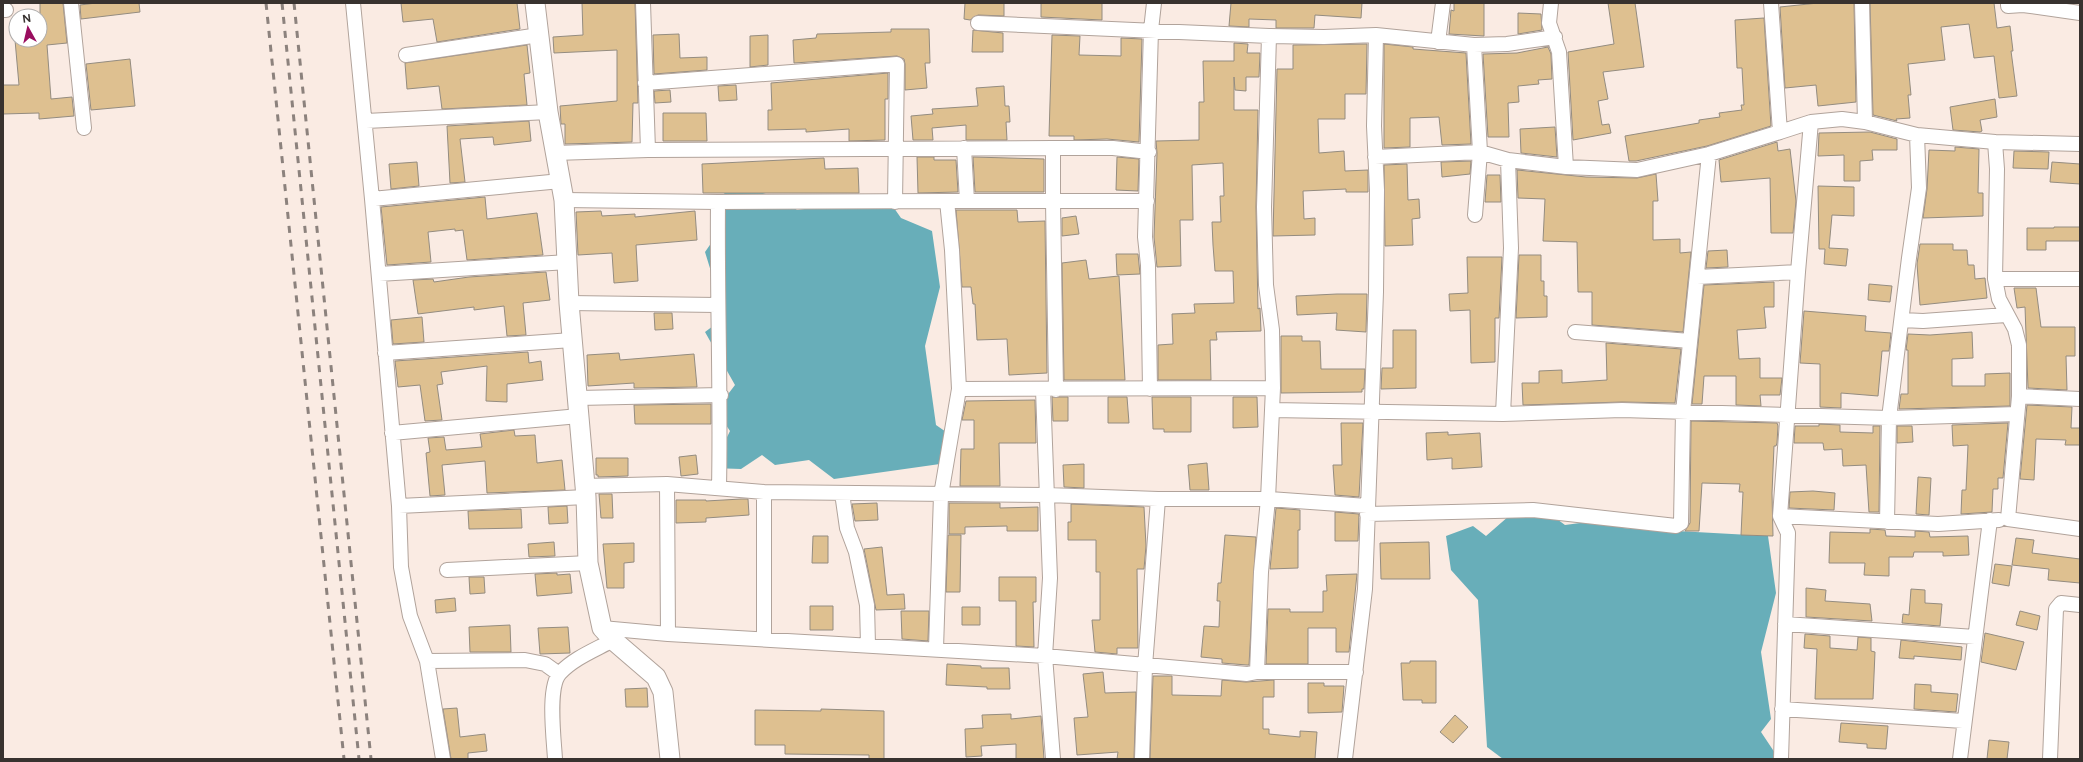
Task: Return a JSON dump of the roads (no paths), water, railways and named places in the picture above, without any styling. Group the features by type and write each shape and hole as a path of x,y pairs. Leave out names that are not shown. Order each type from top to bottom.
{"street":[{"path":"71,3 84,128"},
{"path":"353,3 366,121 398,506 401,567 410,616 427,662 444,759"},
{"path":"535,3 548,112 564,200 569,303 585,492 588,563 607,634 656,677 662,692 665,707 670,759"},
{"path":"643,3 648,150"},
{"path":"1150,389 1148,265 1145,237 1149,152 1151,30 1154,3"},
{"path":"1438,42 1443,3"},
{"path":"1551,3 1549,23 1559,52 1566,166"},
{"path":"1771,3 1780,132"},
{"path":"1862,3 1865,122"},
{"path":"2008,3 2008,6 2023,6 2080,13"},
{"path":"978,23 1269,36 1324,37 1376,35 1474,45 1507,44 1555,37"},
{"path":"406,55 539,35"},
{"path":"1345,759 1365,589 1376,292 1376,35"},
{"path":"1257,672 1261,572 1268,499 1273,388 1272,330 1266,285 1264,207 1269,36"},
{"path":"1474,45 1480,152 1475,215"},
{"path":"645,83 897,64 895,202"},
{"path":"366,121 548,112"},
{"path":"1375,157 1480,152 1508,160 1566,166 1637,170 1709,154 1811,122 1842,119 1865,122 1918,135 1995,142 2080,144"},
{"path":"1780,759 1788,533 1780,516 1811,122"},
{"path":"1887,522 1889,418 1919,188 1918,135"},
{"path":"1995,142 1997,169 1995,279 1999,299 2018,336 2019,396 2008,519"},
{"path":"555,153 648,150 896,148 1113,148 1149,152"},
{"path":"964,148 967,201"},
{"path":"1053,148 1047,495 1050,578 1045,656 1053,759"},
{"path":"398,506 585,492 667,484 764,492 1047,495 1158,499 1268,499 1367,510 1533,510 1679,525 1681,523 1683,412 1709,154"},
{"path":"1503,414 1511,248 1508,160"},
{"path":"372,199 561,181"},
{"path":"564,200 718,202 1147,201"},
{"path":"936,649 941,494 958,389 952,250 947,201"},
{"path":"718,202 717,305 721,396 719,488"},
{"path":"379,274 568,262"},
{"path":"1697,277 1798,272"},
{"path":"1995,279 2080,279"},
{"path":"569,303 717,305"},
{"path":"1902,320 1923,321 2006,315"},
{"path":"1575,332 1690,341"},
{"path":"385,353 572,340"},
{"path":"958,389 1050,390 1273,388"},
{"path":"392,433 578,407 721,396"},
{"path":"2019,396 2080,399"},
{"path":"1272,410 1503,414 1622,410 1889,418 2018,414"},
{"path":"667,484 668,634"},
{"path":"764,492 764,639"},
{"path":"842,493 847,528 856,552 867,605 868,645"},
{"path":"1142,759 1145,666 1158,499"},
{"path":"1780,516 1938,524 2008,519 2080,529"},
{"path":"1960,759 1963,721 1990,520"},
{"path":"447,570 588,563"},
{"path":"2050,759 2056,609 2061,603 2080,605"},
{"path":"1785,624 1975,637"},
{"path":"555,759 553,702 554,689 559,674 607,634 668,634 936,649 1045,656 1247,674 1257,672 1356,672"},
{"path":"427,662 525,660 545,664 559,674"},
{"path":"1782,709 1963,721"}],"water":[{"path":"736,184 784,200 797,210 887,198 901,218 932,231 940,287 925,346 936,425 949,434 947,463 834,479 809,460 775,465 762,455 741,469 712,468 730,431 716,410 735,385 705,332 725,317 705,252 714,239 710,205"},
{"path":"1517,509 1546,511 1565,525 1610,519 1623,528 1768,536 1776,593 1761,652 1771,719 1761,732 1775,753 1775,759 1503,759 1487,747 1478,600 1451,570 1446,536 1473,526 1486,536"}],"railway":[{"path":"266,3 344,759"},
{"path":"282,3 359,759"},
{"path":"294,3 371,759"}]}
